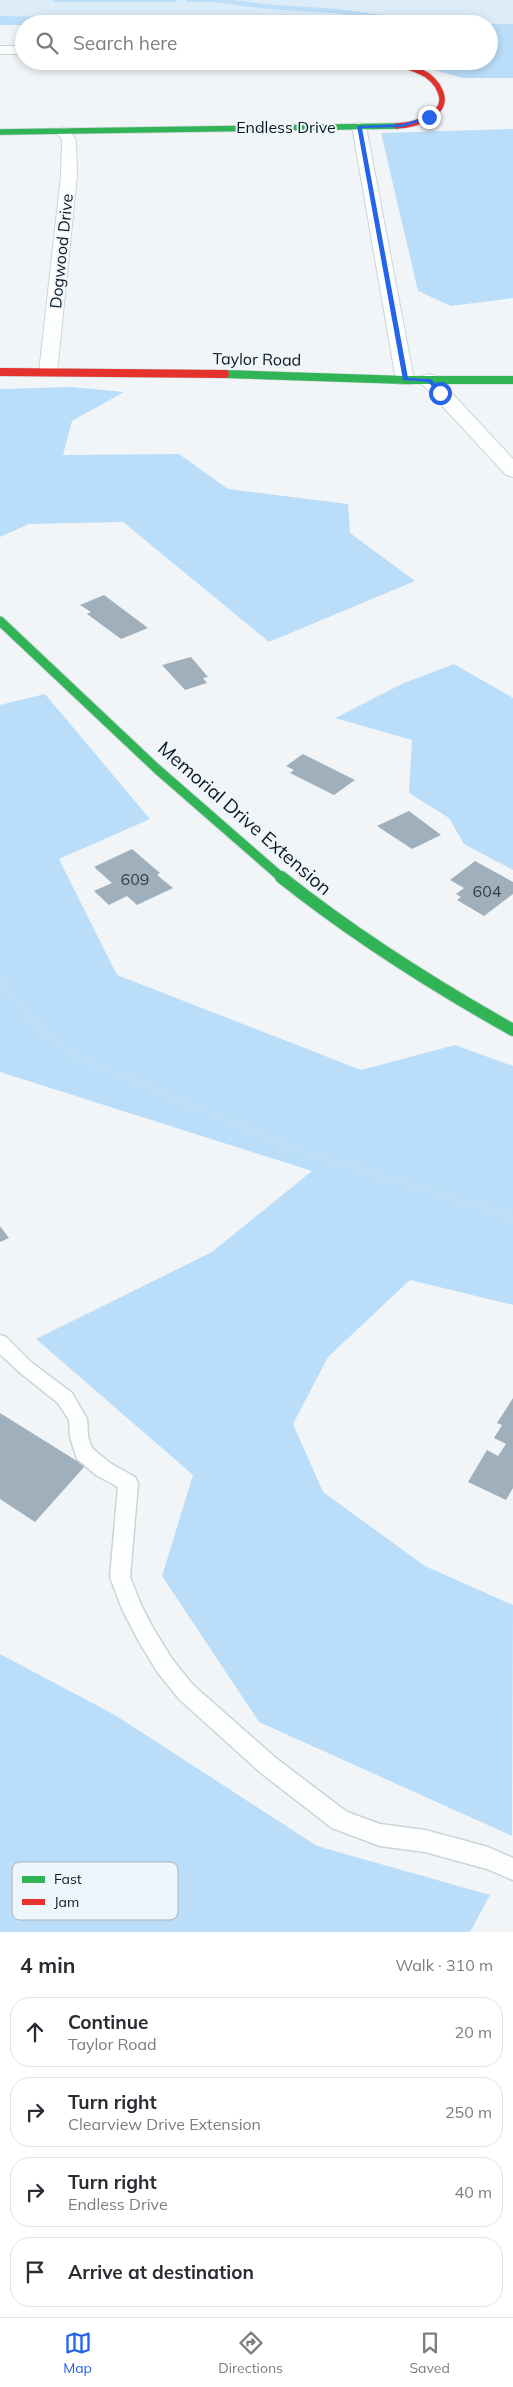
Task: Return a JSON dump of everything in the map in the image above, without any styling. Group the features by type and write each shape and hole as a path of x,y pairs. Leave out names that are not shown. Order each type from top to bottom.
{"street":[{"path":"0,50 15,50"},
{"name":"Endless Drive","path":"0,132 403,126 422,121 440,108 444,99 443,94 432,79 415,70"},
{"path":"359,126 405,380"},
{"name":"Dogwood Drive","path":"48,372 69,176 69,140 64,131"},
{"name":"Taylor Road","path":"0,372 241,374 405,380 513,380"},
{"path":"429,380 513,471"},
{"name":"Memorial Drive Extension","path":"0,621 262,862 380,951 440,990 513,1030"}],"lane":[{"path":"0,1342 25,1367 65,1398 78,1419 79,1437 84,1453 103,1469 128,1483 120,1547 120,1577 132,1610 146,1635 165,1666 186,1692 224,1729 340,1820 380,1835 425,1841 488,1858 513,1869"}],"shaded area":[{"path":"0,0 513,0 513,24 498,24 498,15 0,16"},
{"path":"0,16 15,16 15,25 0,25"},
{"path":"498,24 513,24 513,78 462,78 434,70 498,70"},
{"path":"513,129 513,298 451,306 418,291 381,133"},
{"path":"71,387 124,392 72,421 63,455 179,454 228,489 348,504 350,533 415,581 269,642 123,522 29,524 0,537 0,389"},
{"path":"454,664 513,698 513,870 464,844 449,818 409,793 412,740 335,718 404,683"},
{"path":"45,694 150,819 59,859 117,975 361,1070 455,1045 513,1066 513,1305 410,1280 328,1357 293,1424 323,1492 425,1566 513,1605 512,1836 259,1722 162,1576 193,1475 36,1339 212,1252 312,1171 0,1072 0,705"},
{"path":"0,1654 115,1715 317,1846 490,1895 470,1932 0,1932"}],"building":[{"path":"104,595 148,628 121,639 87,614 91,612 80,605"},
{"path":"191,657 208,677 203,678 207,683 185,690 162,665"},
{"path":"303,754 355,780 334,795 290,773 294,770 286,766"},
{"path":"409,811 441,835 412,849 377,826"},
{"path":"132,849 160,873 157,875 173,888 137,905 127,896 109,905 94,891 112,883 94,867"},
{"path":"475,861 513,882 513,894 484,916 457,900 461,897 456,894 464,888 450,880"},
{"path":"0,1226 9,1238 0,1242"},
{"path":"513,1398 513,1488 506,1500 468,1482 487,1450 498,1456 506,1444 494,1438 502,1425 497,1423"},
{"path":"0,1413 85,1466 35,1522 0,1499"}],"waterway":[{"path":"55,0 175,0"},
{"path":"188,0 215,0 366,15"},
{"path":"498,31 513,33"},
{"path":"0,980 40,1030 80,1058 296,1150 513,1217"}],"traffic: fast":[{"path":"0,132 397,126"},
{"path":"225,374 405,380 513,380"},
{"path":"0,621 157,769 279,876 344,926 391,958 513,1030"}],"traffic: jam":[{"path":"397,126 413,123 431,116 442,104 443,97 439,88 429,77 417,70"},
{"path":"0,372 225,374"}],"route":[{"path":"429,117 418,123 403,126 359,126 405,380 429,380 440,393"}]}
